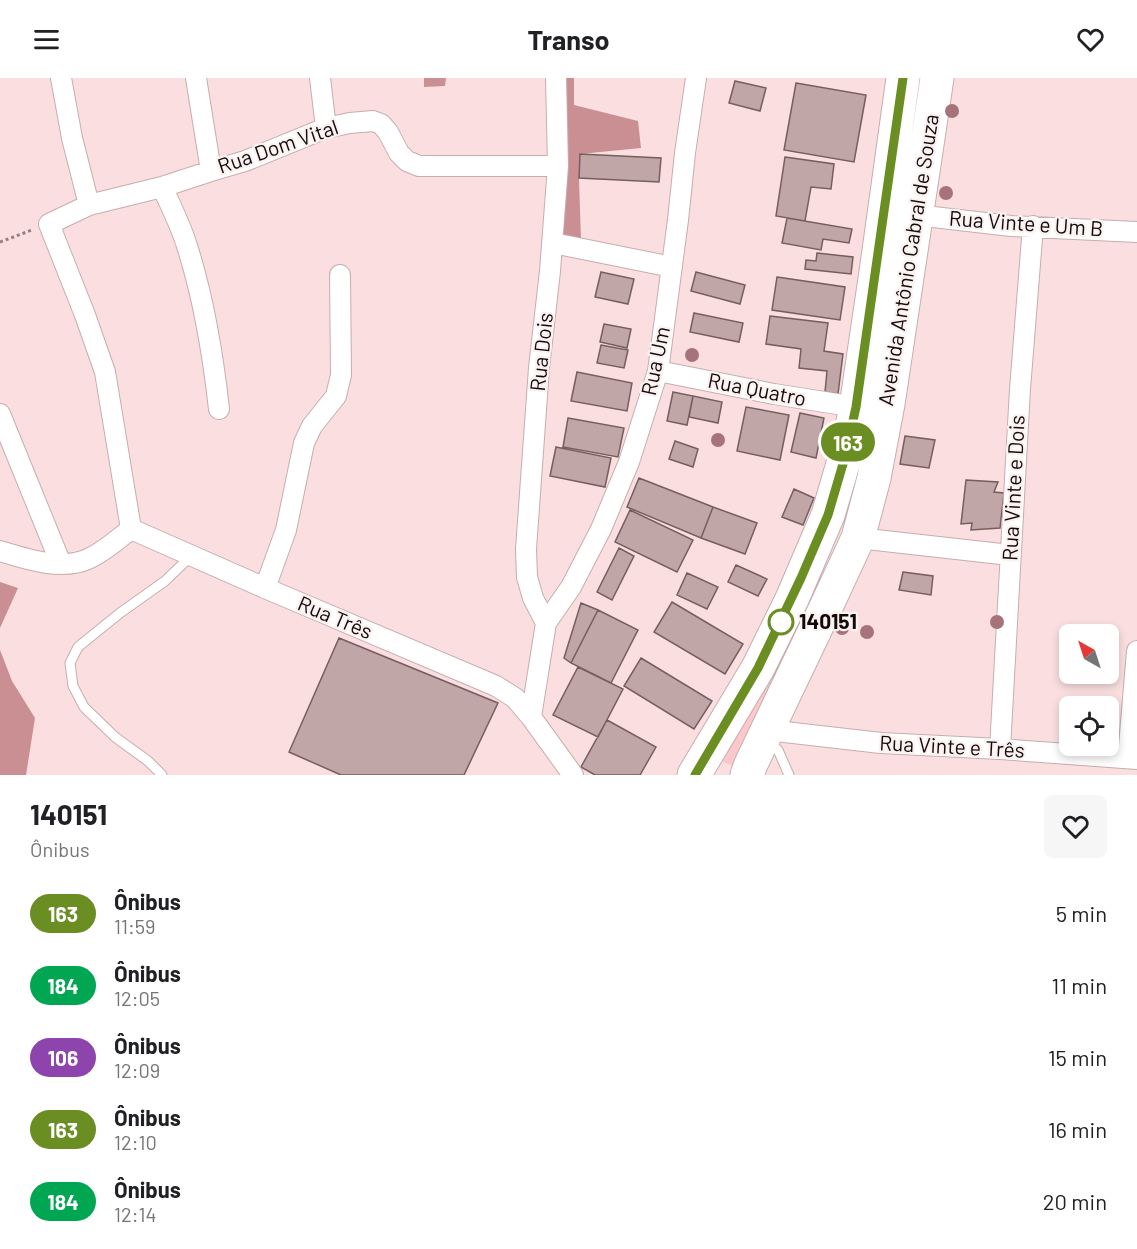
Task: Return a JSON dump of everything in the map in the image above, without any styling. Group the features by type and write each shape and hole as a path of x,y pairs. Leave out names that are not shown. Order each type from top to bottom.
{"highway":[{"name":"Avenida Antônio Cabral de Souza","path":"703,775 797,588 828,515 845,457 856,407 903,78"},
{"name":"Avenida Antônio Cabral de Souza","path":"747,775 858,538 874,478 884,425 937,78"}],"street":[{"path":"61,78 72,138 89,205"},
{"path":"196,78 210,171"},
{"path":"320,78 326,128"},
{"name":"Rua Dois","path":"546,623 533,598 527,577 526,549 539,368 553,243 558,166 556,78"},
{"name":"Rua Um","path":"546,623 571,587 601,529 629,462 658,371 696,78"},
{"name":"Rua Dom Vital","path":"49,224 89,205 162,187 245,161 326,128 350,123 373,121 381,124 399,153 407,161 420,166 558,166"},
{"path":"162,187 186,244 197,278 214,363 219,409"},
{"name":"Rua Vinte e Um B","path":"916,215 1011,226 1137,232"},
{"path":"0,551 38,562 61,564 87,560 131,529 105,372 49,224"},
{"name":"Rua Vinte e Dois","path":"1000,749 1020,389 1033,226"},
{"path":"553,243 672,267"},
{"path":"265,588 286,530 304,443 312,426 336,396 341,375 340,275"},
{"name":"Rua Quatro","path":"658,371 856,407"},
{"path":"0,414 61,564"},
{"name":"Rua Três","path":"131,529 496,686 515,698 573,775"},
{"path":"858,538 1010,555"},
{"path":"531,717 546,623"},
{"path":"1132,758 1137,651"},
{"name":"Rua Vinte e Três","path":"765,733 881,743 1132,758"}],"lane":[{"path":"162,775 148,761 115,737 84,707 72,686 70,663 78,646 165,580 191,556"},
{"path":"765,733 778,750 789,775"}],"path":[{"path":"0,242 49,224"}],"shaded area":[{"path":"424,78 446,78 445,86 424,87"},
{"path":"563,78 574,78 574,105 638,121 641,148 580,154 581,240 560,246"},
{"path":"841,529 736,767 712,758 834,530"},
{"path":"0,582 18,588 0,628"},
{"path":"0,650 12,681 35,718 26,775 0,775"}],"building":[{"path":"735,81 766,88 760,111 729,103"},
{"path":"796,83 866,95 854,162 784,150"},
{"path":"580,154 661,158 659,182 579,178"},
{"path":"785,157 834,164 831,189 811,187 805,221 776,216"},
{"path":"787,218 852,229 849,243 823,239 821,250 782,243"},
{"path":"817,253 853,257 851,274 805,269 806,260 816,261"},
{"path":"601,272 634,279 628,304 595,297"},
{"path":"696,272 745,285 740,304 691,291"},
{"path":"777,277 845,287 840,320 772,310"},
{"path":"694,313 743,323 739,342 690,332"},
{"path":"770,316 828,323 824,351 843,354 838,394 825,392 827,371 799,368 801,349 766,344"},
{"path":"604,324 631,329 627,348 600,342"},
{"path":"601,345 628,350 624,368 597,363"},
{"path":"577,372 632,383 627,411 571,401"},
{"path":"673,392 693,396 687,425 667,421"},
{"path":"693,396 722,402 718,423 689,417"},
{"path":"746,407 789,415 780,460 737,451"},
{"path":"800,413 824,418 816,458 791,452"},
{"path":"568,418 624,428 618,457 563,447"},
{"path":"905,436 935,440 929,468 900,464"},
{"path":"675,441 698,449 693,467 669,459"},
{"path":"556,447 611,458 605,487 550,476"},
{"path":"639,478 713,507 701,538 627,507"},
{"path":"966,480 998,482 994,492 1004,493 1000,528 971,530 972,523 961,524"},
{"path":"794,489 814,498 803,525 782,517"},
{"path":"713,507 757,523 745,554 701,538"},
{"path":"630,510 693,540 677,572 615,542"},
{"path":"619,548 634,556 612,600 597,592"},
{"path":"736,565 767,579 758,596 728,582"},
{"path":"903,572 933,576 931,595 899,590"},
{"path":"687,573 718,587 707,609 677,595"},
{"path":"672,602 743,644 725,674 654,632"},
{"path":"581,603 598,610 571,663 564,658"},
{"path":"598,610 638,630 611,683 571,663"},
{"path":"339,638 498,703 464,775 341,775 289,752"},
{"path":"641,658 712,701 694,729 624,686"},
{"path":"578,667 623,689 598,737 553,715"},
{"path":"607,720 656,747 640,775 595,775 581,767"}],"bus line":[{"name":"163","path":"695,775 758,668 828,515 845,457 856,407 903,78"}],"place":[{"name":"140151","path":"781,622"}]}
